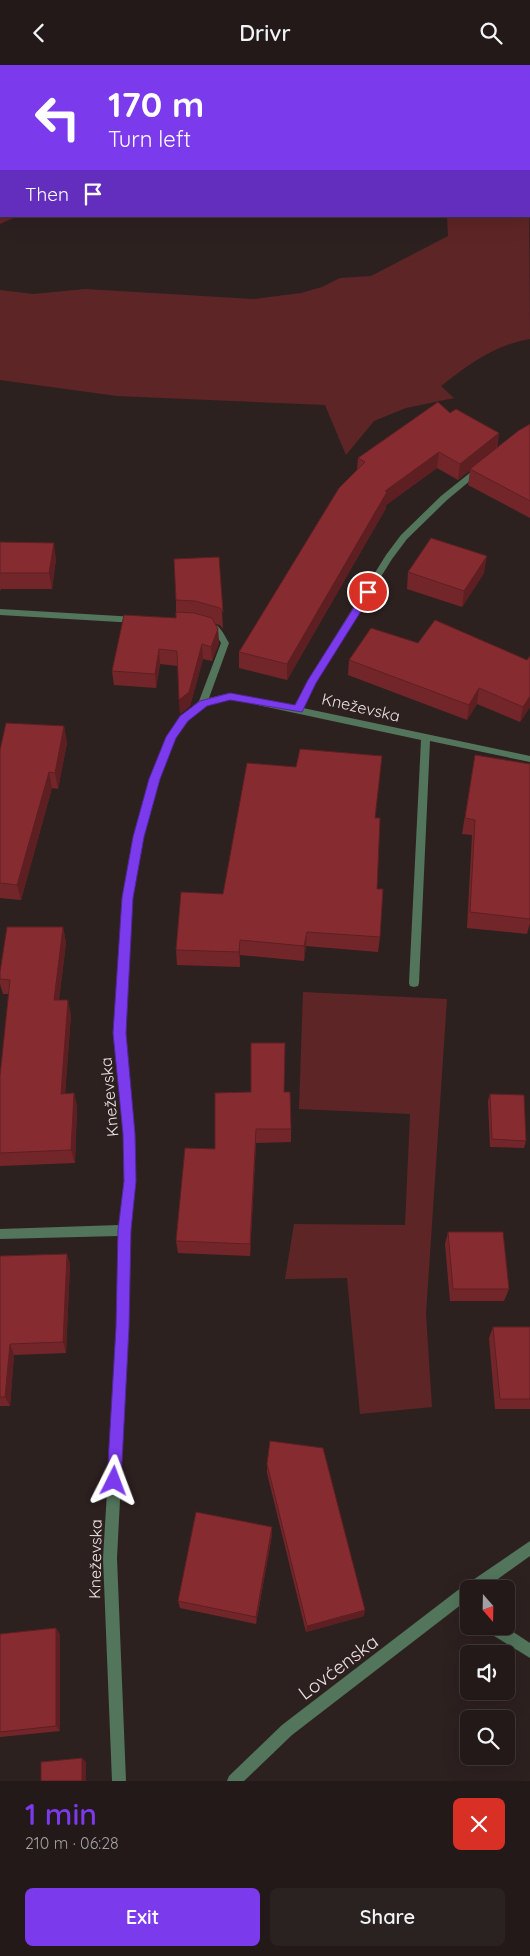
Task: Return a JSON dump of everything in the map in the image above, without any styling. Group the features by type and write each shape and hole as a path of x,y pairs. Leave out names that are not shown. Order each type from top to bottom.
{"street":[{"path":"298,709 311,682 389,557 404,537 444,498 487,464"},
{"path":"0,612 146,621"},
{"path":"202,624 217,629 225,643 203,703"},
{"name":"Kneževska","path":"119,1781 116,1759 110,1558 123,1327 124,1230 130,1181 129,1134 120,1033 127,898 138,837 154,779 171,737 184,718 203,703 230,696 298,709 426,739 530,759"},
{"path":"414,983 426,739"},
{"path":"0,1234 124,1230"},
{"name":"Lovćenska","path":"486,1580 530,1547"},
{"name":"Lovćenska","path":"234,1781 287,1730 460,1600"},
{"path":"505,1635 530,1651"}],"shaded area":[{"path":"0,217 16,217 0,224"},
{"path":"447,217 529,217 530,339 494,351 472,363 441,386 454,398 406,408 374,421 346,455 325,405 117,396 0,380 0,290 33,294 85,289 253,299 301,293 322,287 340,278 371,276 448,236"},
{"path":"303,992 447,999 426,1314 432,1407 360,1414 347,1278 285,1279 294,1224 405,1225 410,1114 299,1109"}],"building":[{"path":"438,402 450,413 456,409 499,433 460,464 439,452 385,491 387,492 287,664 239,652 339,488 365,462 358,458"},
{"path":"530,424 530,501 470,469 518,431"},
{"path":"431,538 487,556 464,591 408,572"},
{"path":"0,542 54,543 49,573 0,573"},
{"path":"219,557 223,612 220,608 195,601 176,600 174,559"},
{"path":"176,612 194,613 212,618 218,629 211,647 202,644 189,692 179,700 177,651 159,649 155,674 112,671 124,615 176,618"},
{"path":"435,620 527,660 530,656 530,696 523,707 479,688 469,705 349,660 371,628 418,643"},
{"path":"6,723 64,726 55,773 49,772 17,885 0,883 0,750"},
{"path":"300,749 382,756 375,818 380,818 377,889 383,889 380,937 307,932 304,946 240,940 239,952 176,950 181,892 223,894 247,763 296,767"},
{"path":"475,755 530,764 530,919 470,912 475,820 465,818"},
{"path":"7,927 63,927 54,1000 68,1000 61,1094 74,1093 71,1150 0,1153 0,1076 10,980 0,979 0,972"},
{"path":"251,1043 285,1043 284,1092 290,1092 291,1129 256,1129 250,1244 176,1241 185,1148 215,1149 215,1093 251,1092"},
{"path":"490,1094 524,1095 526,1141 492,1139"},
{"path":"448,1232 503,1232 509,1289 453,1289"},
{"path":"67,1254 63,1342 10,1344 5,1397 0,1397 0,1256"},
{"path":"493,1327 530,1327 530,1399 500,1399"},
{"path":"270,1441 323,1448 365,1610 307,1626 267,1464"},
{"path":"196,1512 272,1527 256,1617 178,1601"},
{"path":"56,1628 56,1726 0,1732 0,1634"},
{"path":"82,1758 82,1781 41,1781 41,1762"}],"route":[{"path":"114,1481 123,1327 124,1230 130,1181 129,1134 120,1033 127,898 138,837 154,779 171,737 184,718 203,703 230,696 298,709 311,682 368,592"}]}
